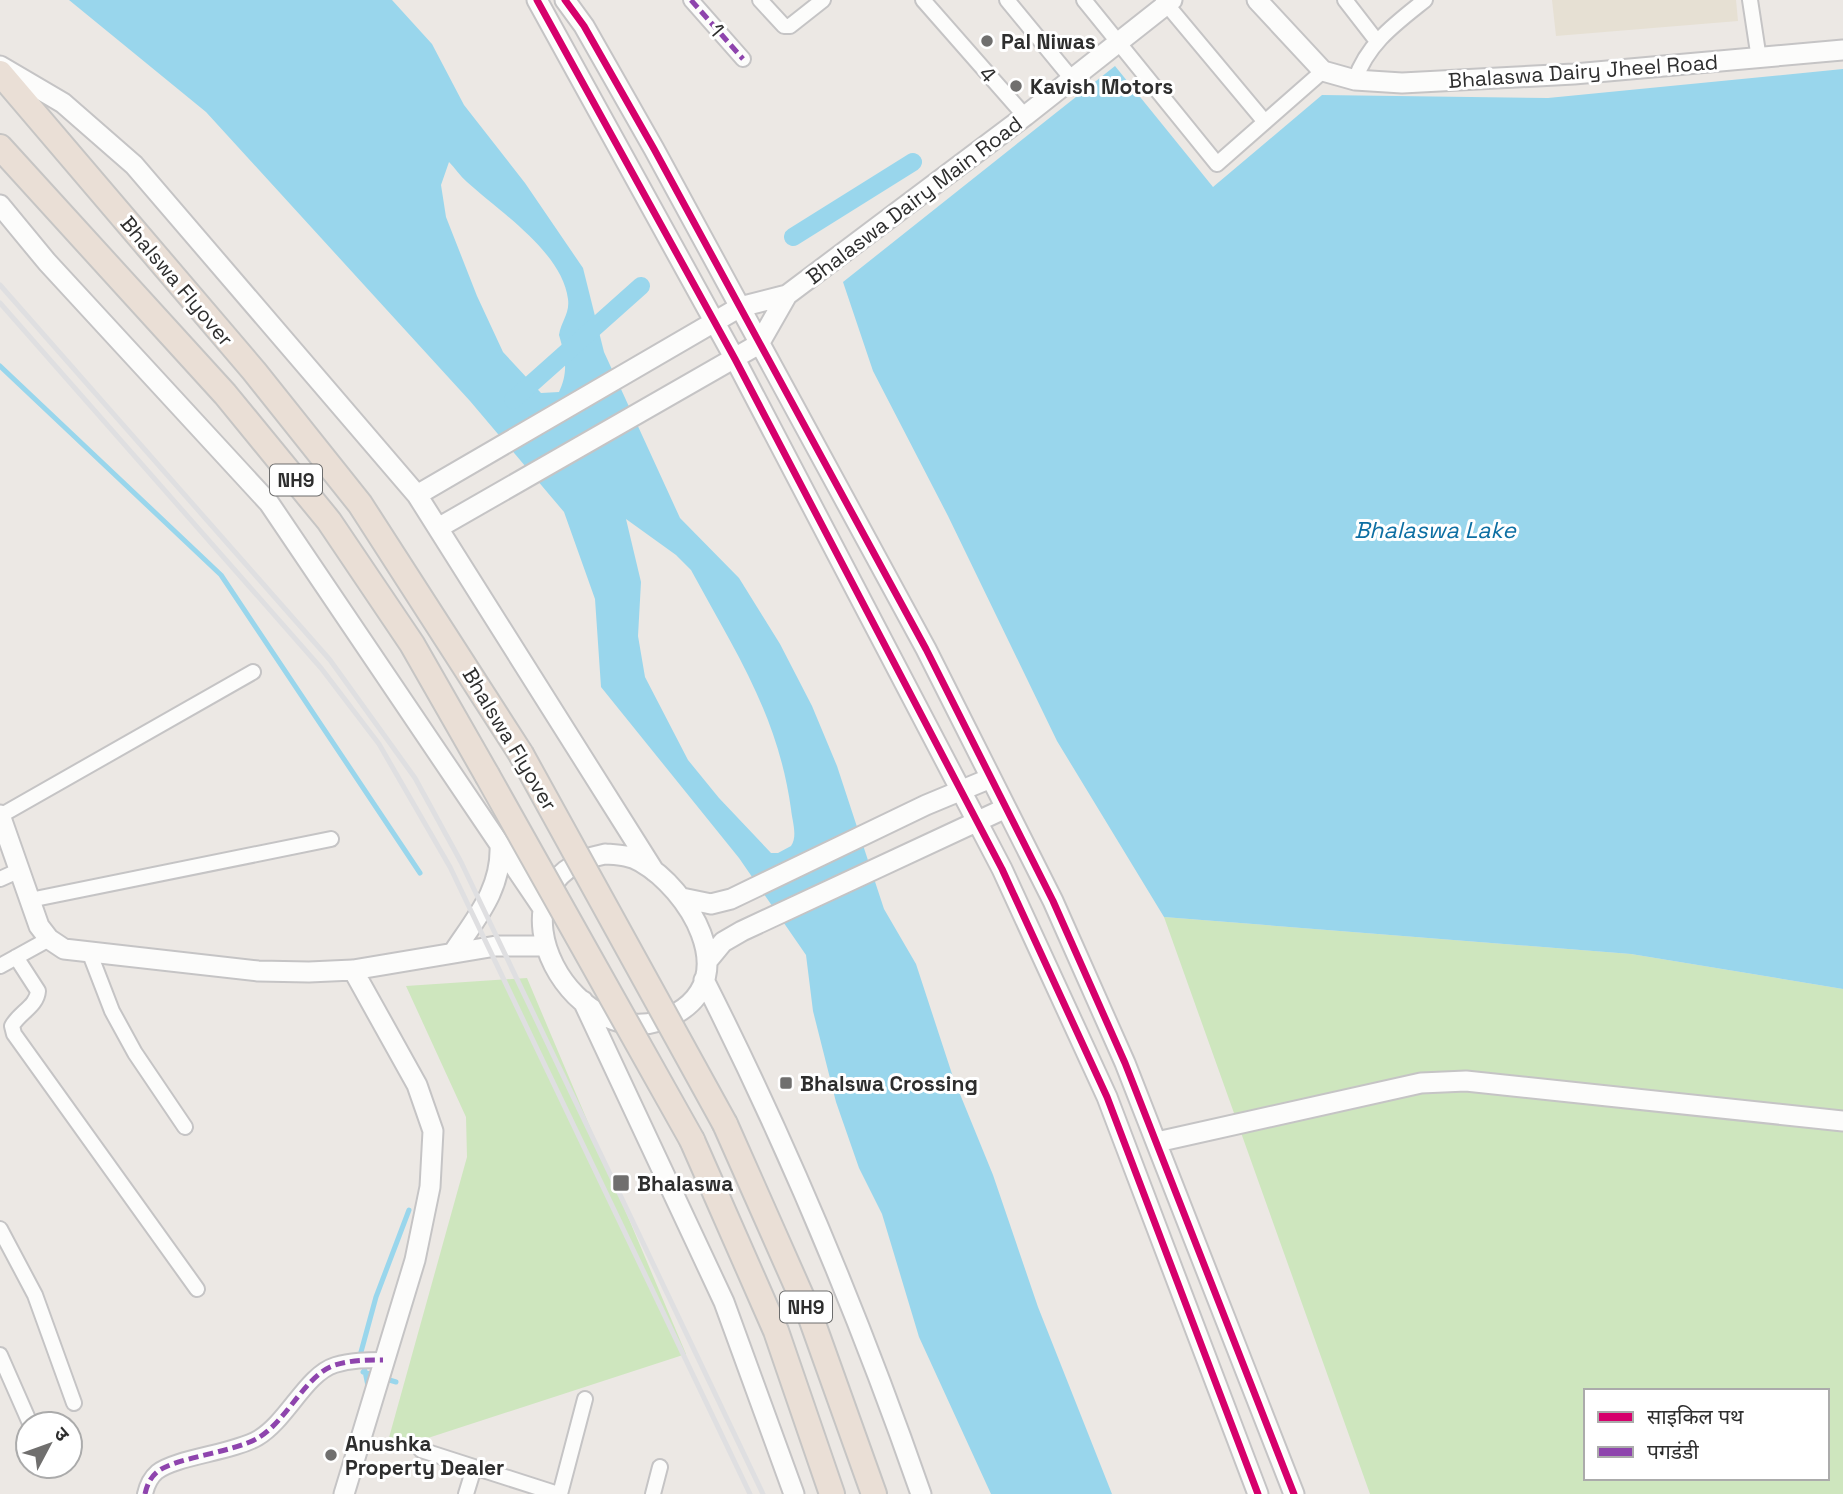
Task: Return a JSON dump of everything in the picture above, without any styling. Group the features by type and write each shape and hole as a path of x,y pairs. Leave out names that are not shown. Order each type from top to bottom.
{"highway":[{"name":"Bhalswa Flyover","path":"0,73 254,371 360,504 522,754 725,1124 811,1318 874,1494"},
{"name":"Bhalswa Flyover","path":"0,147 225,394 329,521 412,644 692,1140 776,1331 832,1494"}],"street":[{"path":"537,0 735,359 1002,869 1107,1097 1258,1494"},
{"path":"565,0 584,26 654,149 926,649 1053,901 1157,1143 1292,1490 1270,1494"},
{"name":"1","path":"691,0 743,59"},
{"path":"760,0 784,26 790,26 823,0"},
{"name":"4","path":"923,0 1025,116"},
{"path":"1007,0 1072,79"},
{"path":"1083,0 1217,164 1323,71 1256,0"},
{"path":"1345,0 1376,40"},
{"path":"1355,80 1363,59 1376,40 1425,0"},
{"path":"1751,0 1759,59"},
{"path":"1167,2 1265,122"},
{"name":"Bhalaswa Dairy Main Road","path":"787,295 1025,116 1167,2"},
{"name":"Bhalaswa Dairy Jheel Road","path":"1323,71 1355,80 1402,83 1759,59 1843,50"},
{"path":"0,66 63,103 134,165 418,495 654,871 682,898 694,917 709,959"},
{"path":"0,205 47,262 269,503 542,907"},
{"path":"418,495 740,307 787,295"},
{"path":"438,528 760,344 787,295"},
{"path":"253,673 0,815 4,841 20,870 39,926 49,939 64,949 89,954 258,971 352,970 496,946 545,946"},
{"path":"682,898 711,904 731,899 926,805 991,778"},
{"path":"654,871 623,855 588,857 558,876 542,907 540,927 545,946 561,976 583,1001 611,1020 630,1025 648,1025 682,1010 705,980 709,959 723,942 1006,807"},
{"path":"30,900 331,839"},
{"path":"453,953 493,893 501,864 500,845"},
{"path":"0,879 20,870"},
{"path":"0,966 49,939"},
{"path":"89,954 118,1022 185,1127"},
{"path":"16,957 38,991 33,1004 16,1017 12,1026 13,1034 197,1289"},
{"path":"344,1494 415,1260 430,1187 433,1131 417,1085 352,970"},
{"path":"705,980 770,1111 833,1258 921,1494"},
{"path":"583,1001 724,1302 794,1494"},
{"path":"1157,1143 1421,1083 1466,1081 1843,1121"},
{"path":"0,1229 35,1295 74,1403"},
{"path":"0,1355 24,1410"},
{"path":"145,1494 150,1478 160,1469 233,1449 259,1437 281,1419 323,1371 334,1365 356,1361 380,1371"},
{"path":"421,1450 559,1494 585,1399"},
{"path":"466,1494 474,1468"},
{"path":"653,1494 660,1468"}],"shaded area":[{"path":"1552,0 1736,0 1738,21 1556,36"}],"green space":[{"path":"1164,917 1631,954 1843,989 1843,1494 1370,1494"},
{"path":"527,978 686,1354 385,1452 467,1157 466,1117 406,986"}],"water":[{"path":"69,0 392,0 432,44 464,105 525,183 583,268 604,352 680,518 739,578 780,644 812,706 837,766 884,909 916,964 953,1077 993,1175 1038,1307 1112,1494 991,1494 919,1337 882,1214 859,1168 836,1102 813,1011 806,955 739,858 601,687 595,599 564,512 470,401 206,112","holes":["449,162 464,180 528,234 554,265 563,282 568,304 559,335 565,364 559,392 541,393 503,352 477,296 446,217 441,185","626,519 676,555 691,570 753,685 776,743 785,775 793,823 793,842 778,853 771,853 719,798 688,760 645,677 638,636 641,582"]},
{"name":"Bhalaswa Lake","path":"1115,66 1213,187 1322,95 1548,98 1843,69 1843,989 1631,954 1164,917 1057,741 948,516 873,371 843,282"}],"waterway":[{"path":"793,237 913,162"},
{"path":"513,400 641,286"},
{"path":"0,366 221,575 420,873"},
{"path":"368,1386 361,1352 376,1297 409,1210"},
{"path":"363,1372 396,1382"}],"railway":[{"path":"0,285 330,660 415,778 461,862 763,1494"},
{"path":"0,303 321,668 379,744 450,867 750,1494"}],"marked path":[{"path":"691,0 743,59"},
{"path":"145,1494 152,1477 166,1467 234,1448 258,1438 278,1421 325,1370 347,1362 383,1360"}],"cycle path":[{"path":"537,0 735,359 1002,869 1107,1097 1258,1494"},
{"path":"565,0 584,26 654,149 926,649 1053,901 1125,1063 1294,1494"}],"place":[{"name":"Pal Niwas","path":"987,41"},
{"name":"Kavish Motors","path":"1016,86"},
{"name":"Bhalswa Crossing","path":"786,1083"},
{"name":"Bhalaswa","path":"621,1183"},
{"name":"Anushka Property Dealer","path":"331,1455"}]}
